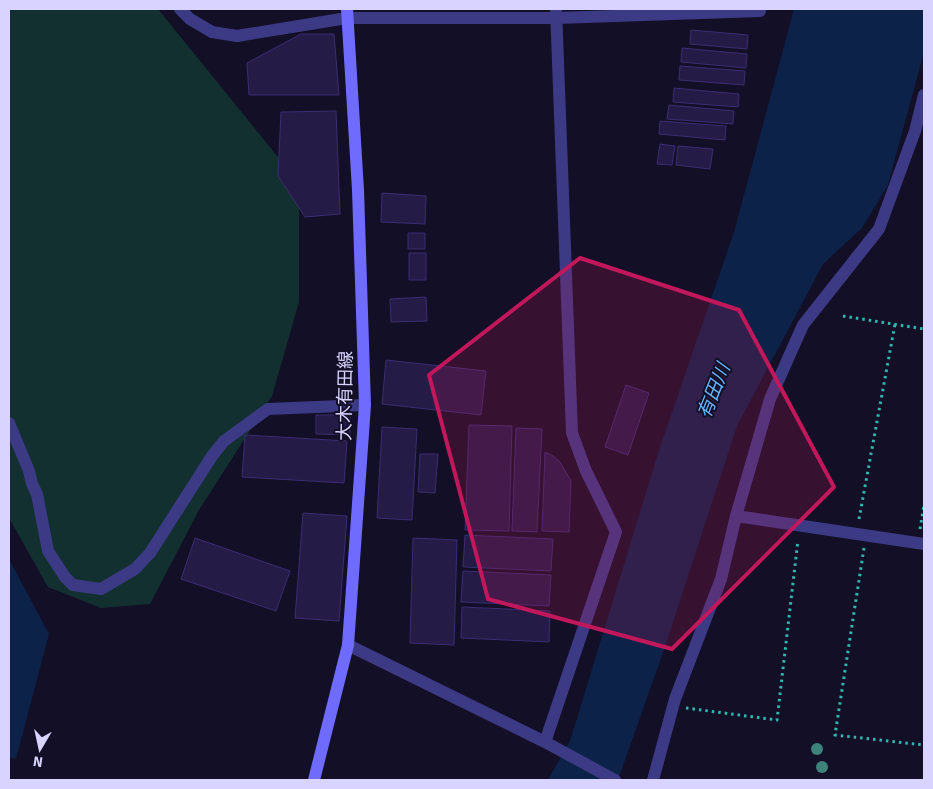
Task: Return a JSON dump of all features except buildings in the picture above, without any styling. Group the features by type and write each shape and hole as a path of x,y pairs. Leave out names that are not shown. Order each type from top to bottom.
{"main road":[{"name":"大木有田線","path":"314,780 348,645 365,405 358,190 347,13"}],"street":[{"path":"180,9 190,19 212,32 237,36 347,13 557,14 760,11"},
{"path":"545,742 616,532 586,471 572,433 557,14"},
{"path":"653,780 675,699 721,579 736,516 770,399 803,325 879,228 920,132 924,95"},
{"path":"9,423 30,471 32,484 37,494 48,550 65,577 74,585 102,589 134,569 150,552 212,456 224,441 268,409 365,405"},
{"path":"736,516 924,544"},
{"path":"348,645 545,742 615,780"}],"path":[{"path":"843,316 924,329"},
{"path":"859,520 895,324"},
{"path":"920,528 924,505"},
{"path":"685,708 777,720 799,531"},
{"path":"865,542 835,735 924,745"}],"highlighted area":[{"path":"580,258 739,310 834,487 672,649 488,599 429,375"}],"green space":[{"path":"9,9 158,9 299,183 299,302 272,396 199,510 150,604 101,608 48,587 9,518"}],"water":[{"name":"有田川","path":"794,9 924,9 924,52 888,185 862,228 823,264 737,426 665,647 618,780 548,780 570,741 659,450 734,232"},
{"path":"9,559 49,634 16,759 9,757"}]}
